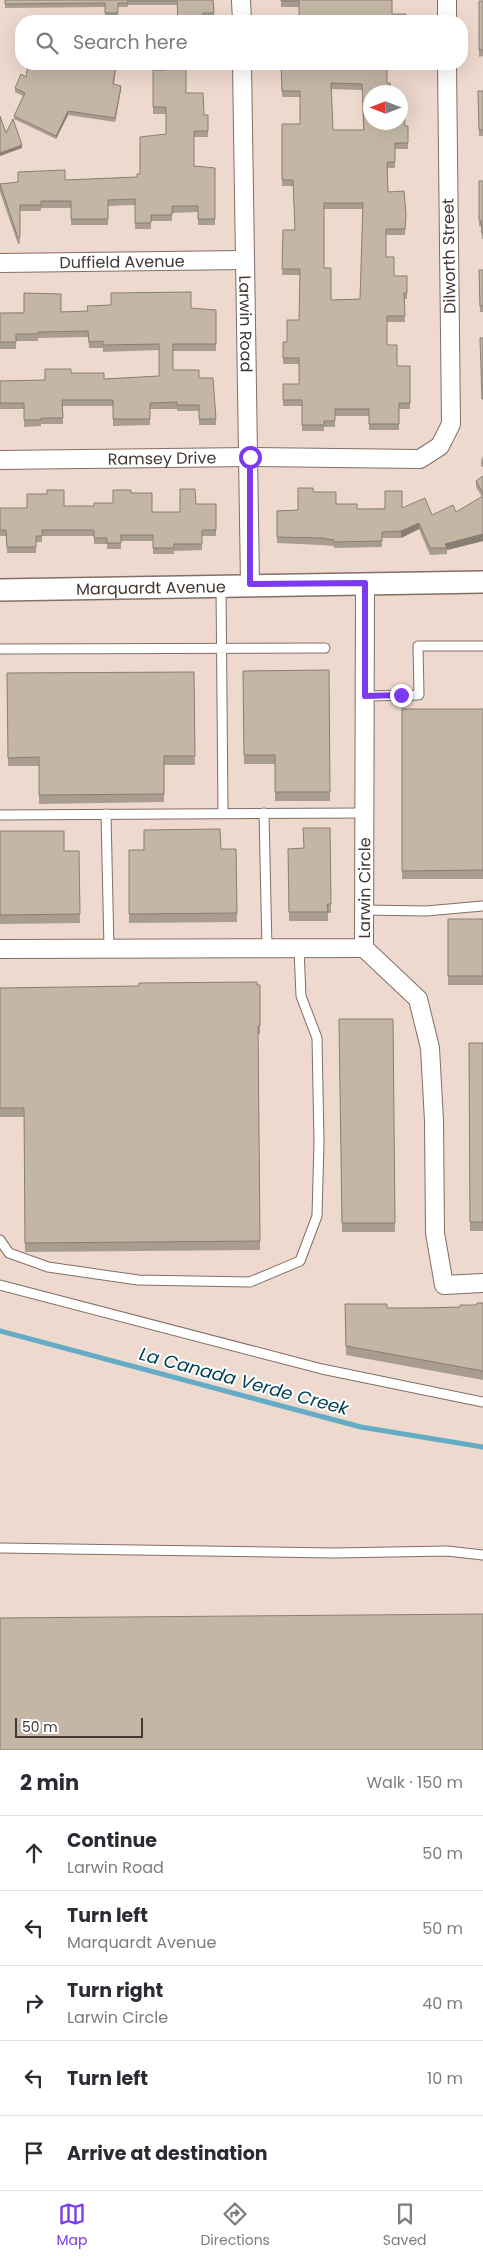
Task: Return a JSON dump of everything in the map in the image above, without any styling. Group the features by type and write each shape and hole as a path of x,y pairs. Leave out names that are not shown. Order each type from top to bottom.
{"street":[{"path":"242,0 242,15"},
{"path":"447,0 447,15"},
{"name":"Larwin Road","path":"242,70 250,457 250,584"},
{"name":"Dilworth Street","path":"440,446 451,424 447,70"},
{"name":"Duffield Avenue","path":"0,263 245,260"},
{"name":"Ramsey Drive","path":"0,460 250,457 420,459 440,446"},
{"name":"Marquardt Avenue","path":"0,590 250,584 483,582"},
{"name":"Larwin Circle","path":"0,949 364,948 365,583"},
{"path":"364,948 418,999 430,1048 434,1121 435,1234 444,1285 483,1283"}],"lane":[{"path":"221,585 223,814"},
{"path":"365,696 418,695 418,646 483,646"},
{"path":"0,650 325,648"},
{"path":"0,815 365,813"},
{"path":"106,814 109,949"},
{"path":"264,814 267,948"},
{"path":"364,910 426,911 483,906"},
{"path":"0,1240 9,1253 48,1267 138,1280 250,1282 300,1261 317,1216 319,1142 317,1038 301,996 299,948"},
{"path":"0,1285 322,1369 483,1402"},
{"path":"0,1548 335,1553 447,1551 483,1555"}],"building":[{"path":"5,0 213,0 214,13 178,15 177,1 127,1 128,3 118,3 118,13 105,13 105,3 5,4"},
{"path":"392,0 392,14 406,15 299,15 299,1 281,1"},
{"path":"479,1 483,1 483,50 479,50"},
{"path":"27,70 115,70 113,84 121,86 115,118 68,111 56,136 14,116 25,93 15,88 21,74 26,77"},
{"path":"153,70 186,70 186,93 203,93 204,115 208,115 208,131 194,131 194,166 215,168 215,219 198,219 198,206 172,206 172,215 151,215 151,223 135,223 135,199 108,200 108,219 71,219 71,201 41,201 41,205 20,205 20,237 18,238 0,184 18,182 18,172 65,170 65,180 137,177 137,174 140,174 140,137 166,134 166,107 153,107"},
{"path":"281,70 387,70 387,83 390,83 390,85 363,85 363,107 362,84 331,83 333,130 408,130 408,143 395,143 395,162 387,162 388,192 404,191 406,214 405,229 386,229 386,257 394,257 394,276 407,276 407,293 404,293 405,316 387,316 387,345 397,345 397,366 410,366 410,403 399,403 399,424 369,424 369,409 335,409 335,421 324,421 324,425 302,425 302,400 283,400 283,384 299,384 299,358 283,358 283,342 287,342 287,320 299,320 300,269 282,269 283,230 295,230 293,180 282,180 282,124 300,124 300,91 282,91","holes":["324,203 363,203 360,299 331,300 331,268 324,268"]},
{"path":"478,91 483,91 483,130 479,130"},
{"path":"0,116 6,133 13,119 22,145 0,153"},
{"path":"479,181 483,181 483,233 481,220 479,220"},
{"path":"479,270 483,270 483,306 480,306"},
{"path":"191,292 191,308 216,310 216,344 173,344 173,370 199,370 199,378 213,378 216,419 199,419 199,405 177,405 177,402 150,403 150,419 113,419 113,400 62,400 63,418 24,420 24,403 0,403 0,381 45,380 45,369 71,369 71,373 104,373 104,379 159,376 159,344 103,345 103,341 89,342 88,331 16,334 16,342 0,342 0,313 24,313 24,293 61,294 61,312 88,311 87,306 111,305 111,293"},
{"path":"480,338 483,338 483,399 482,399"},
{"path":"483,476 483,493 476,481"},
{"path":"298,488 313,488 313,492 336,492 336,504 357,504 357,509 385,509 385,491 402,491 402,508 425,498 432,515 453,505 456,512 483,496 483,534 445,544 447,548 430,548 419,523 401,531 382,532 382,541 334,542 334,540 321,538 277,537 277,511 298,510"},
{"path":"180,489 195,489 196,504 216,504 216,530 202,530 202,544 174,544 174,548 153,548 153,535 121,535 121,543 107,543 107,538 94,538 94,530 42,530 42,536 36,536 36,547 7,547 6,530 0,530 0,508 27,508 27,494 47,494 47,490 64,490 64,506 94,506 94,503 113,503 113,490 131,490 131,493 152,493 152,512 180,512"},
{"path":"329,670 330,792 275,792 275,755 244,755 243,671"},
{"path":"194,672 195,756 164,756 164,794 39,795 39,757 8,758 7,673"},
{"path":"402,709 483,709 483,870 402,871"},
{"path":"303,828 330,828 331,904 327,904 328,912 289,912 288,849 304,848"},
{"path":"220,829 221,849 236,849 237,913 129,914 129,850 144,850 144,830"},
{"path":"0,831 64,831 64,851 79,851 80,914 0,915"},
{"path":"448,919 483,919 483,976 448,976"},
{"path":"257,982 257,985 260,985 260,1026 258,1026 260,1241 25,1243 24,1108 0,1108 0,988 139,986 139,983"},
{"path":"339,1019 393,1019 395,1223 342,1223"},
{"path":"469,1043 483,1043 483,1222 470,1222"},
{"path":"477,1303 483,1303 483,1371 346,1346 345,1304 387,1304 387,1308 426,1308 460,1307 460,1305 477,1305"},
{"path":"483,1614 483,1750 0,1750 0,1618"}],"waterway":[{"name":"La Canada Verde Creek","path":"0,1331 361,1427 483,1447"}],"route":[{"path":"250,457 250,584 365,583 365,696 401,695"}]}
